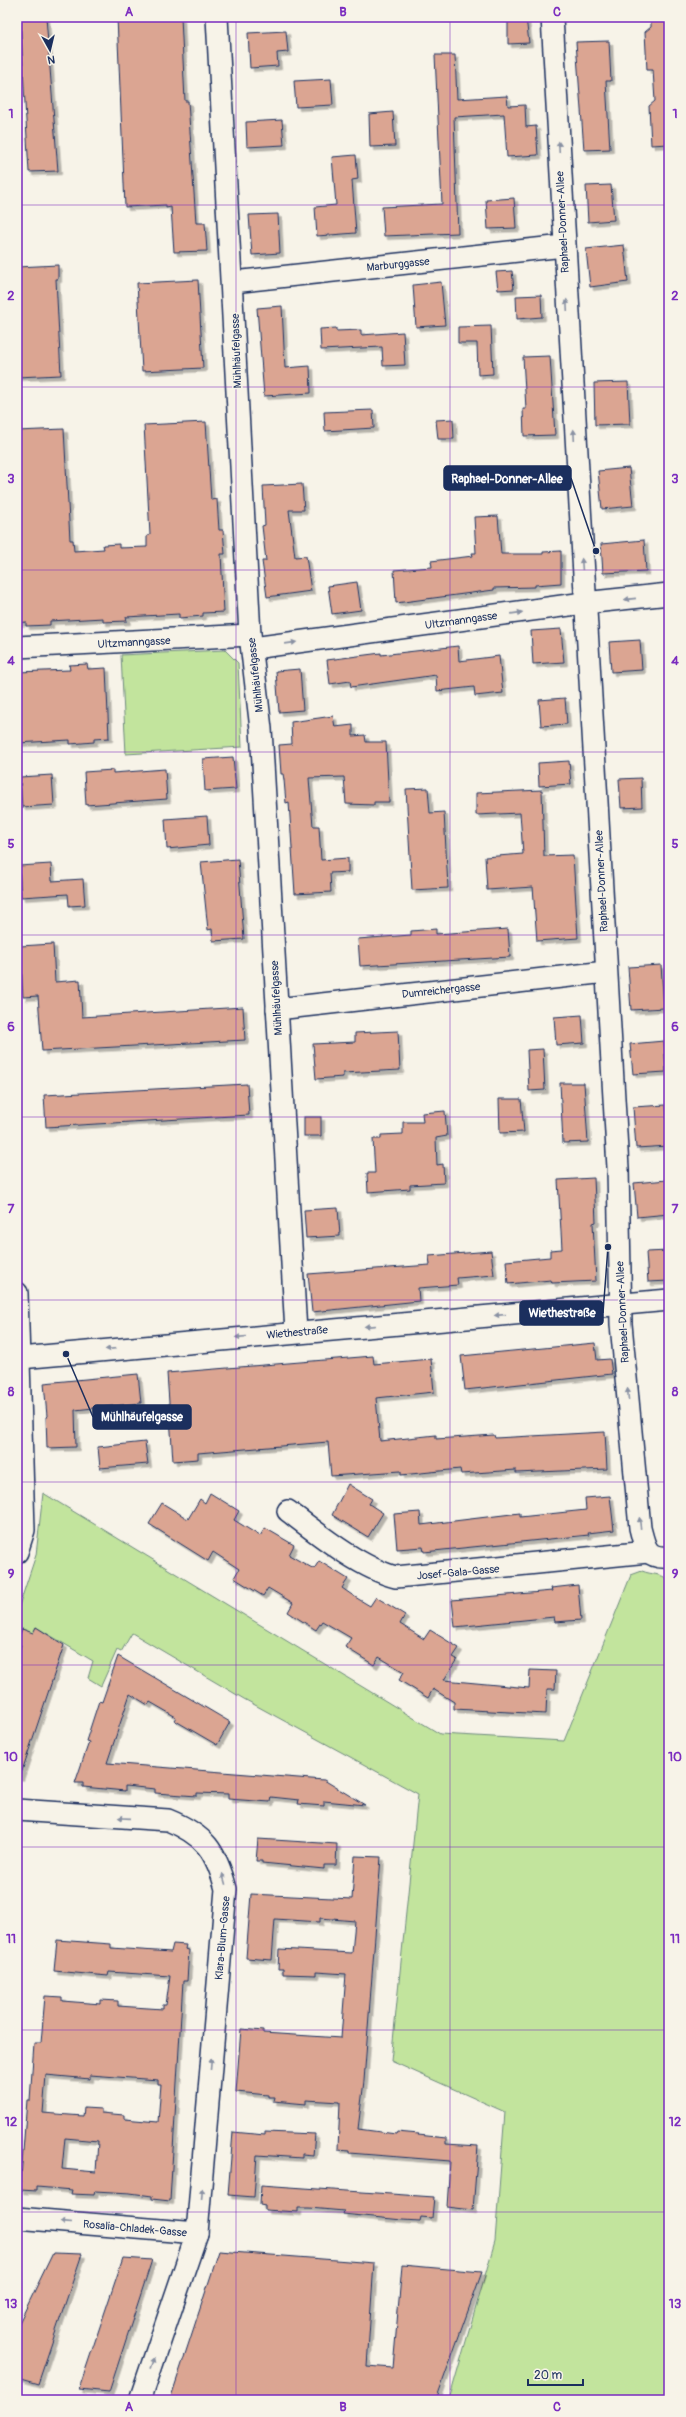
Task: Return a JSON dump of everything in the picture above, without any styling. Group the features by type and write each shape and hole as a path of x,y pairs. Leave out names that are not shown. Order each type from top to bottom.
{"street":[{"name":"Mühlhäufelgasse","path":"218,17 252,641 261,729 296,1332"},
{"name":"Raphael-Donner-Allee","path":"552,17 584,603 618,1168 622,1304 621,1324 640,1528 648,1552"},
{"name":"Marburggasse","path":"233,282 564,246"},
{"name":"Ultzmanngasse","path":"17,647 252,641 669,594"},
{"name":"Dumreichergasse","path":"277,1008 606,972"},
{"path":"17,1293 24,1530 17,1552"},
{"name":"Wiethestraße","path":"20,1358 296,1332 669,1300"},
{"name":"Josef-Gala-Gasse","path":"288,1510 327,1540 374,1569 396,1578 648,1552"},
{"path":"648,1552 656,1557 669,1557"},
{"name":"Klara-Blum-Gasse","path":"17,1810 168,1820 188,1829 203,1840 219,1863 226,1889 197,2233"},
{"name":"Rosalia-Chladek-Gasse","path":"17,2218 197,2233 140,2400"}],"green space":[{"path":"225,650 238,663 242,747 126,754 121,655"},
{"path":"43,1493 440,1734 564,1741 631,1575 642,1571 662,1576 669,1580 669,2400 449,2400 495,2241 505,2112 391,2061 418,1794 244,1699 132,1633 121,1652 117,1650 101,1686 88,1678 93,1661 36,1627 30,1642 30,1632 22,1629 17,1637 17,1612 36,1555"}],"building":[{"path":"20,17 46,17 58,171 29,172"},
{"path":"117,17 181,17 185,101 188,101 196,223 205,223 207,251 174,252 171,207 166,208 166,205 125,207"},
{"path":"508,17 526,17 529,43 508,44"},
{"path":"669,19 669,144 651,145 649,106 655,101 653,70 647,70 645,32 651,27 651,20"},
{"path":"286,31 288,52 277,53 278,66 250,68 248,33"},
{"path":"609,41 611,81 606,81 610,149 584,150 576,42"},
{"path":"435,55 455,55 457,99 507,96 508,106 525,105 526,127 536,126 538,155 507,157 504,114 454,117 458,233 384,236 382,207 442,204"},
{"path":"331,79 333,105 296,107 294,81"},
{"path":"393,112 395,146 370,147 369,114"},
{"path":"282,120 284,145 247,147 246,122"},
{"path":"356,155 358,179 352,180 356,233 317,236 315,207 336,205 332,157"},
{"path":"611,185 614,220 588,222 586,186"},
{"path":"514,198 516,228 488,229 486,200"},
{"path":"278,214 280,253 252,255 249,215"},
{"path":"624,245 628,282 590,287 586,249"},
{"path":"58,265 58,279 56,279 61,375 17,377 17,267"},
{"path":"512,271 514,289 498,290 496,272"},
{"path":"198,280 203,368 142,371 137,283"},
{"path":"441,282 445,325 416,327 413,285"},
{"path":"541,295 542,317 517,319 516,296"},
{"path":"282,306 285,368 310,366 311,393 264,396 257,308"},
{"path":"491,326 493,374 478,375 477,343 458,343 458,327"},
{"path":"336,328 336,331 361,330 361,335 403,332 405,365 383,366 382,347 321,350 320,329"},
{"path":"550,356 555,435 524,436 523,409 526,409 523,357"},
{"path":"628,382 630,424 595,425 594,383"},
{"path":"373,410 374,428 325,431 324,412"},
{"path":"453,419 454,439 438,439 436,420"},
{"path":"206,422 211,500 217,499 219,530 223,530 225,554 221,554 224,612 203,613 203,616 179,618 179,614 126,617 127,621 103,622 103,618 50,621 50,625 26,626 26,622 17,623 17,431 64,429 70,540 73,540 74,551 104,549 103,545 119,544 119,548 147,547 147,536 150,535 144,425"},
{"path":"629,468 633,506 602,509 598,471"},
{"path":"302,484 304,510 289,510 295,557 306,556 311,591 267,597 262,561 266,561 262,526 265,525 263,486"},
{"path":"498,516 501,554 543,554 543,552 561,551 561,583 535,585 535,587 494,588 494,590 396,603 394,570 432,567 431,561 473,556 472,553 476,553 474,517"},
{"path":"644,540 646,571 603,573 601,544"},
{"path":"357,582 361,610 332,614 328,586"},
{"path":"561,629 564,662 533,664 531,631"},
{"path":"640,640 642,670 611,672 609,642"},
{"path":"458,646 459,661 499,656 503,693 475,696 474,687 437,691 436,675 351,687 350,681 330,684 327,660 381,653 381,655"},
{"path":"87,664 88,669 106,668 109,738 94,739 94,742 70,744 70,740 17,743 17,672 70,670 69,665"},
{"path":"300,669 303,710 279,712 276,671"},
{"path":"565,698 567,724 541,726 539,700"},
{"path":"333,716 335,727 353,725 353,736 365,735 366,742 386,742 389,802 374,802 374,805 346,804 344,777 309,778 313,826 319,826 321,860 348,858 348,872 330,873 331,892 295,894 289,802 286,803 283,774 281,774 279,745 292,744 291,722"},
{"path":"233,757 236,789 205,791 203,759"},
{"path":"569,761 571,784 539,786 538,763"},
{"path":"165,769 167,799 86,805 84,772 113,770 113,773"},
{"path":"52,775 54,805 22,807 20,777"},
{"path":"641,778 642,807 621,808 619,779"},
{"path":"428,788 430,813 444,812 448,888 412,890 406,789"},
{"path":"542,790 544,856 573,855 578,938 537,941 533,887 487,890 485,857 523,854 520,813 476,815 476,793"},
{"path":"207,816 209,845 167,849 165,819"},
{"path":"238,859 244,939 213,941 212,929 208,930 201,862"},
{"path":"51,864 52,881 83,879 85,905 69,906 68,894 21,897 19,866"},
{"path":"436,929 436,934 508,929 510,957 360,966 358,939 411,935 411,931"},
{"path":"53,944 55,982 80,980 82,1017 243,1007 245,1040 42,1051 38,996 23,997 20,946"},
{"path":"661,965 664,1008 631,1010 628,967"},
{"path":"582,1015 584,1043 556,1045 554,1017"},
{"path":"398,1031 400,1070 343,1073 343,1077 316,1079 313,1044 355,1042 355,1033"},
{"path":"664,1041 666,1072 633,1074 630,1044"},
{"path":"543,1049 545,1090 529,1091 527,1050"},
{"path":"560,1083 584,1083 588,1142 563,1143"},
{"path":"247,1084 249,1115 46,1127 44,1095"},
{"path":"499,1099 521,1099 524,1132 500,1133"},
{"path":"666,1105 669,1146 636,1148 633,1107"},
{"path":"445,1111 447,1136 436,1138 437,1165 443,1164 444,1183 410,1185 410,1189 368,1192 367,1173 375,1173 373,1139 381,1139 381,1135 403,1134 403,1122 423,1122 422,1113"},
{"path":"304,1117 321,1117 321,1136 304,1136"},
{"path":"594,1178 596,1222 593,1223 596,1281 552,1283 551,1280 508,1284 506,1261 550,1257 550,1250 562,1249 558,1180"},
{"path":"667,1180 669,1214 637,1217 634,1183"},
{"path":"338,1208 340,1236 306,1238 304,1210"},
{"path":"491,1251 494,1275 457,1278 458,1285 418,1288 419,1301 312,1312 308,1274 430,1265 429,1256"},
{"path":"669,1251 669,1281 648,1282 646,1252"},
{"path":"595,1343 597,1360 610,1359 612,1374 465,1390 461,1356"},
{"path":"373,1356 374,1364 431,1359 434,1392 376,1398 380,1441 436,1435 436,1439 494,1435 495,1438 605,1432 607,1469 516,1473 516,1470 461,1474 460,1469 401,1475 401,1471 331,1476 328,1442 198,1453 198,1459 173,1461 167,1373"},
{"path":"138,1374 141,1403 75,1410 76,1447 47,1448 47,1416 44,1383"},
{"path":"145,1442 148,1464 100,1468 98,1447"},
{"path":"348,1484 372,1499 369,1504 383,1513 368,1537 332,1515"},
{"path":"210,1493 239,1511 234,1520 260,1536 265,1528 294,1545 289,1555 314,1569 319,1561 348,1579 342,1588 355,1597 370,1606 376,1597 405,1615 400,1624 424,1639 430,1630 459,1648 453,1657 457,1659 444,1680 529,1688 530,1670 556,1671 555,1689 547,1689 546,1714 454,1709 454,1702 433,1689 428,1698 399,1680 404,1672 379,1657 374,1665 345,1647 351,1638 322,1621 316,1630 288,1612 293,1603 268,1588 263,1596 234,1578 239,1569 213,1552 208,1561 149,1524 162,1503 188,1519 200,1499 205,1503"},
{"path":"610,1496 614,1530 588,1533 589,1535 424,1552 423,1547 397,1549 394,1514 420,1512 421,1525 520,1513 520,1517 586,1510 585,1498"},
{"path":"578,1585 581,1620 555,1622 554,1617 455,1627 452,1600 552,1591 551,1588"},
{"path":"36,1627 64,1645 20,1777 17,1776 17,1656 21,1645 17,1644 17,1641 22,1629 33,1633"},
{"path":"118,1656 230,1722 217,1745 174,1720 176,1717 150,1702 148,1705 130,1694 107,1763 324,1780 365,1805 324,1801 324,1806 298,1804 299,1800 271,1797 270,1802 228,1799 228,1794 197,1793 197,1796 155,1793 155,1789 125,1786 125,1791 83,1787 83,1783 75,1783 89,1742 86,1741 99,1701 102,1702"},
{"path":"258,1839 337,1844 336,1865 324,1865 324,1869 262,1863 262,1861 256,1861"},
{"path":"355,1856 381,1857 364,2081 358,2129 396,2134 397,2132 419,2134 418,2135 446,2138 446,2144 478,2146 473,2210 447,2207 450,2161 349,2153 349,2150 338,2149 340,2102 306,2100 306,2104 273,2101 274,2097 268,2097 268,2095 236,2092 241,2029 263,2031 263,2033 341,2038 346,1974 316,1972 316,1975 283,1974 283,1969 278,1969 279,1949 352,1953 355,1921 320,1918 320,1922 275,1919 272,1960 246,1958 251,1894 352,1899"},
{"path":"57,1940 111,1944 111,1948 171,1952 173,1944 186,1945 185,1949 189,1950 187,1981 183,1981 170,2201 152,2199 152,2196 130,2193 95,2191 94,2195 71,2194 72,2190 37,2187 37,2191 20,2190 27,2100 30,2100 34,2043 41,2043 45,1996 62,1997 62,2001 101,2004 101,2000 118,2001 118,2006 163,2009 163,2005 166,2005 170,1976 109,1972 108,1976 54,1971","holes":["46,2075 90,2079 90,2075 158,2080 158,2084 161,2084 158,2122 124,2119 124,2115 101,2113 101,2109 84,2108 83,2116 43,2113","65,2138 98,2141 96,2172 62,2169"]},
{"path":"233,2132 265,2135 265,2132 315,2134 313,2155 302,2154 302,2158 257,2155 254,2197 228,2195"},
{"path":"261,2185 434,2197 432,2218 421,2217 420,2221 402,2220 343,2214 344,2211 309,2208 298,2208 298,2212 265,2210 265,2206 260,2205"},
{"path":"219,2251 374,2263 367,2366 393,2368 402,2265 482,2272 436,2400 212,2400 171,2397"},
{"path":"53,2253 82,2254 38,2384 17,2378 17,2327"},
{"path":"123,2258 152,2260 109,2392 79,2389"}],"place":[{"name":"Raphael-Donner-Allee","path":"596,551"},
{"name":"Wiethestraße","path":"608,1247"},
{"name":"Mühlhäufelgasse","path":"66,1354"}]}
